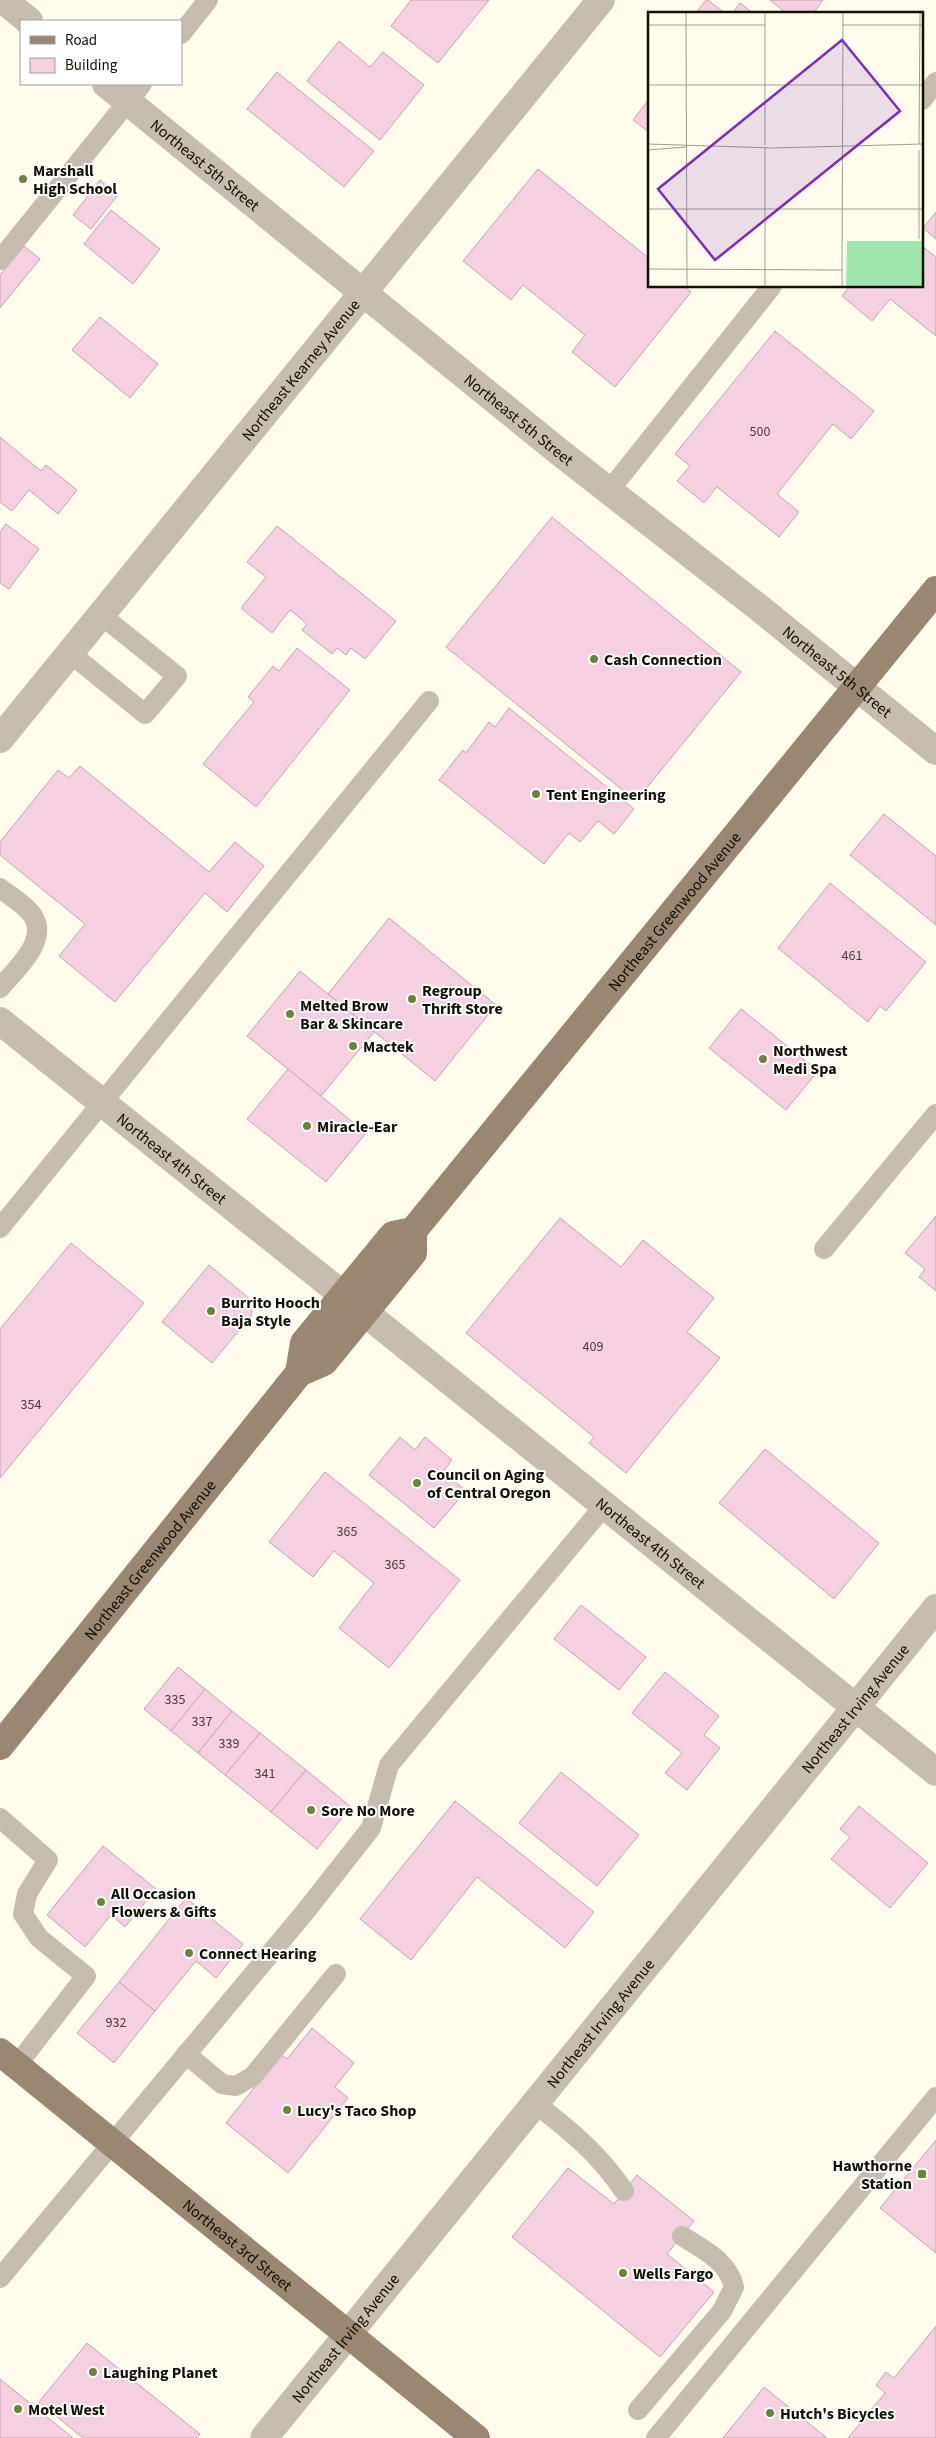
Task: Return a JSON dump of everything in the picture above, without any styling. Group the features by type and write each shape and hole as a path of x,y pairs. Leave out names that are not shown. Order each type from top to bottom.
{"main road":[{"name":"Northeast Greenwood Avenue","path":"0,1746 299,1373 324,1362 413,1253 413,1231 936,590"},
{"name":"Northeast Greenwood Avenue","path":"299,1373 304,1343 393,1235 413,1231"},
{"name":"Northeast 3rd Street","path":"8,2058 476,2438"}],"street":[{"path":"3,0 28,20"},
{"name":"Northeast Kearney Avenue","path":"0,739 601,0"},
{"name":"Northeast 5th Street","path":"109,85 135,93 364,293 936,751"},
{"name":"Northeast 4th Street","path":"0,1022 343,1295"},
{"name":"Northeast 4th Street","path":"364,1312 855,1709 936,1772"},
{"name":"Northeast Irving Avenue","path":"264,2438 936,1608"}],"lane":[{"path":"182,33 208,0"},
{"path":"924,97 936,82"},
{"path":"0,260 135,93"},
{"path":"609,490 770,288"},
{"path":"70,653 145,714 177,676 101,615"},
{"path":"0,1228 429,701"},
{"path":"0,888 33,915 39,929 34,944 0,988"},
{"path":"824,1249 936,1114"},
{"path":"0,2278 305,1912 372,1828 389,1765 604,1506"},
{"path":"0,1818 48,1860 28,1894 23,1914 39,1938 86,1976 8,2058"},
{"path":"186,2054 222,2084 236,2086 253,2076 336,1974"},
{"path":"656,2438 936,2097"},
{"path":"536,2104 580,2138 607,2165 624,2191"},
{"path":"638,2410 722,2311 734,2287 731,2276 720,2261 682,2236"}],"building":[{"path":"411,0 489,0 438,63 391,26"},
{"path":"708,0 723,12 697,12"},
{"path":"770,0 823,0 814,12 785,12"},
{"path":"740,3 751,12 733,12"},
{"path":"339,41 370,67 383,52 424,85 380,140 307,81"},
{"path":"277,72 374,151 344,187 247,109"},
{"path":"648,101 648,131 633,120"},
{"path":"538,169 648,257 648,288 686,288 691,292 615,387 572,352 585,335 523,285 511,300 463,261"},
{"path":"100,180 118,195 91,229 73,215"},
{"path":"111,210 160,249 133,284 84,244"},
{"path":"936,212 936,239 924,227"},
{"path":"24,246 40,259 0,308 0,275"},
{"path":"924,248 936,257 936,336 890,299 872,321 842,296 848,288 924,288"},
{"path":"100,317 158,364 130,398 72,350"},
{"path":"775,331 874,411 851,439 833,424 777,494 799,512 779,537 717,487 704,503 677,481 690,466 675,454"},
{"path":"0,437 41,471 46,465 77,490 58,514 29,490 12,511 0,502"},
{"name":"Cash Connection","path":"552,517 741,672 636,801 446,647"},
{"path":"6,524 39,549 9,589 0,583 0,532"},
{"path":"277,526 396,621 365,659 351,648 346,655 337,648 332,654 302,630 307,624 290,610 272,633 241,608 266,577 247,562"},
{"path":"297,648 350,690 256,807 203,764 254,702 248,697 273,666 279,671"},
{"name":"Tent Engineering","path":"509,708 634,809 614,834 598,821 580,842 569,833 544,864 439,780 463,750 466,753 489,722 495,727"},
{"path":"80,766 209,872 235,842 264,866 227,912 205,893 115,1002 59,956 85,924 0,855 0,842 58,770 69,778"},
{"path":"884,814 936,856 936,925 850,855"},
{"path":"830,883 926,962 886,1011 880,1006 868,1022 778,948"},
{"name":"Regroup Thrift Store","path":"389,918 496,1005 435,1081 328,994"},
{"path":"300,971 374,1032 321,1096 247,1036"},
{"name":"Northwest Medi Spa","path":"741,1009 818,1071 786,1110 709,1048"},
{"name":"Miracle-Ear","path":"288,1069 366,1133 326,1182 247,1119"},
{"path":"936,1216 936,1291 919,1277 925,1269 905,1253"},
{"path":"560,1218 621,1267 643,1240 714,1298 687,1332 720,1358 626,1473 589,1443 594,1437 466,1333"},
{"path":"71,1243 144,1303 0,1478 0,1329"},
{"name":"Burrito Hooch Baja Style","path":"209,1265 250,1299 253,1307 251,1316 212,1363 162,1322"},
{"name":"Council on Aging of Central Oregon","path":"400,1437 415,1450 425,1437 452,1460 443,1472 466,1491 434,1528 369,1475"},
{"path":"765,1449 879,1543 834,1599 719,1503"},
{"path":"325,1472 460,1580 389,1668 339,1628 374,1583 334,1551 313,1577 269,1542"},
{"path":"581,1605 646,1657 619,1690 554,1639"},
{"path":"178,1667 205,1689 171,1731 144,1709"},
{"path":"665,1672 719,1716 704,1735 720,1748 687,1790 665,1773 682,1753 632,1713"},
{"path":"205,1689 232,1711 198,1753 171,1731"},
{"path":"232,1711 260,1733 225,1775 198,1753"},
{"path":"260,1733 306,1770 271,1812 225,1775"},
{"name":"Sore No More","path":"306,1770 351,1807 317,1849 271,1812"},
{"path":"561,1772 639,1835 597,1886 519,1823"},
{"path":"455,1801 594,1912 565,1948 477,1877 411,1960 360,1919"},
{"path":"859,1806 928,1863 890,1908 831,1859 850,1837 840,1829"},
{"name":"All Occasion Flowers & Gifts","path":"103,1846 156,1889 125,1927 111,1915 85,1947 47,1915"},
{"name":"Connect Hearing","path":"186,1898 243,1944 216,1978 196,1961 155,2011 119,1982"},
{"path":"119,1982 155,2011 114,2063 77,2033"},
{"name":"Lucy's Taco Shop","path":"312,2028 354,2063 335,2087 348,2098 288,2173 226,2123 281,2054 287,2059"},
{"name":"Hawthorne Station","path":"936,2140 936,2253 880,2208"},
{"name":"Wells Fargo","path":"568,2168 614,2204 637,2175 694,2221 667,2254 714,2292 660,2357 512,2237"},
{"path":"936,2326 936,2438 848,2438 885,2393 876,2385 886,2372 894,2378"},
{"name":"Laughing Planet","path":"87,2343 200,2434 196,2438 83,2438 39,2402"},
{"name":"Motel West","path":"0,2379 73,2438 0,2438"},
{"name":"Hutch's Bicycles","path":"764,2387 827,2438 723,2438"}],"place":[{"name":"Marshall High School","path":"23,179"},
{"name":"Cash Connection","path":"594,659"},
{"name":"Tent Engineering","path":"536,794"},
{"name":"Regroup Thrift Store","path":"412,999"},
{"name":"Melted Brow Bar & Skincare","path":"290,1014"},
{"name":"Mactek","path":"353,1046"},
{"name":"Northwest Medi Spa","path":"763,1059"},
{"name":"Miracle-Ear","path":"307,1126"},
{"name":"Burrito Hooch Baja Style","path":"211,1311"},
{"name":"Council on Aging of Central Oregon","path":"417,1483"},
{"name":"Sore No More","path":"311,1810"},
{"name":"All Occasion Flowers & Gifts","path":"101,1902"},
{"name":"Connect Hearing","path":"189,1953"},
{"name":"Lucy's Taco Shop","path":"287,2110"},
{"name":"Hawthorne Station","path":"922,2174"},
{"name":"Wells Fargo","path":"623,2273"},
{"name":"Laughing Planet","path":"93,2372"},
{"name":"Motel West","path":"18,2409"},
{"name":"Hutch's Bicycles","path":"770,2413"}]}
